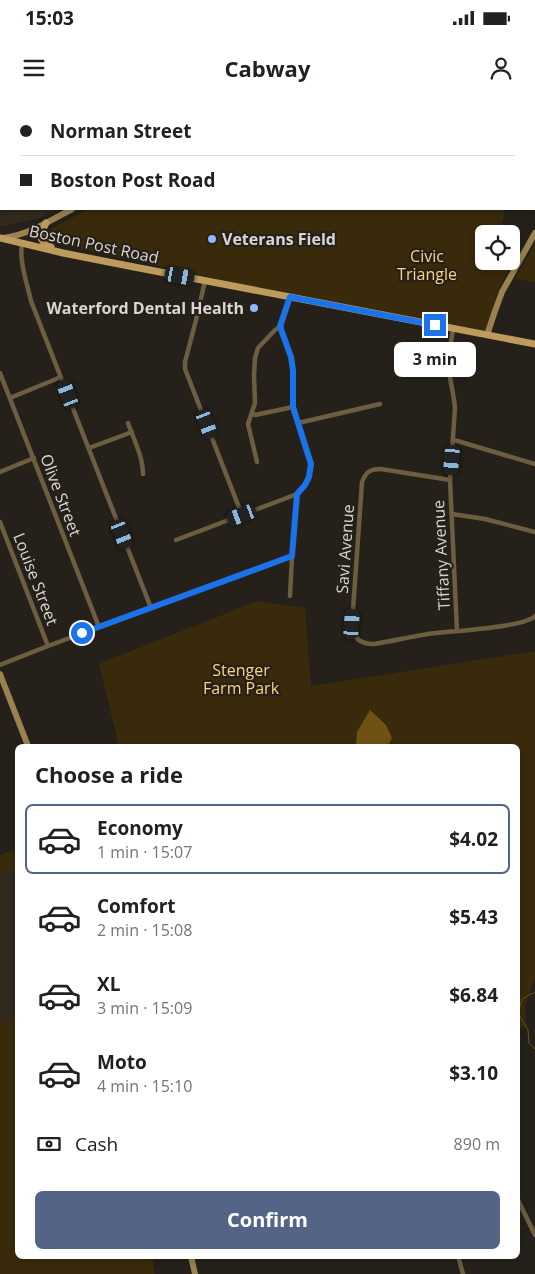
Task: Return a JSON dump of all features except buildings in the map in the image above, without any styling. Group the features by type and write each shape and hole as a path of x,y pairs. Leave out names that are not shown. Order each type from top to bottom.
{"main road":[{"path":"1,238 21,234 70,210"},
{"path":"46,223 40,235 41,240 45,244 57,248 62,253"},
{"path":"488,335 502,292 535,233"},
{"name":"Boston Post Road","path":"1,238 62,253 535,344"},
{"path":"0,674 27,744"},
{"path":"192,1259 195,1274"}],"street":[{"path":"22,243 22,259 31,301 151,608"},
{"path":"205,280 185,362 186,369 242,515"},
{"path":"257,462 248,424 256,399 254,376 256,353 258,348 280,326 290,297"},
{"path":"176,540 297,494 309,477 311,464 293,407 291,357 280,326"},
{"name":"Tiffany Avenue","path":"453,329 449,370 456,408 450,480 458,631"},
{"name":"Olive Street","path":"0,373 99,627"},
{"path":"10,398 61,377"},
{"path":"298,423 380,404"},
{"path":"252,413 255,415 293,407"},
{"path":"128,424 142,463 143,474"},
{"path":"89,448 132,432"},
{"path":"454,440 535,464"},
{"path":"0,472 34,458"},
{"name":"Savi Avenue","path":"450,480 381,470 368,471 362,482 353,629 358,640 367,644 458,631"},
{"path":"290,596 297,494"},
{"path":"452,514 485,519 535,532"},
{"name":"Louise Street","path":"0,522 48,646"},
{"path":"0,665 292,556"},
{"path":"458,631 524,622 534,617"},
{"path":"520,1204 535,1235"},
{"path":"459,1259 463,1274"}],"shaded area":[{"path":"0,210 55,210 40,218 0,226"},
{"path":"370,710 386,725 392,738 389,744 356,744 357,732"},
{"path":"15,869 15,1017 0,1023 0,873"}],"green space":[{"name":"Civic Triangle","path":"86,210 505,210 502,225 475,225 475,270 508,270 496,296 487,335 52,243 48,240 47,234 49,230"},
{"path":"535,244 535,282 515,279"},
{"name":"Stenger Farm Park","path":"257,601 305,608 311,686 535,651 535,978 525,1007 526,1027 520,1028 520,744 119,744 99,664"},
{"path":"15,850 15,869 0,873 0,855"},
{"path":"15,1017 15,1259 153,1259 155,1274 0,1274 0,1023"}],"waterway":[{"path":"520,1006 522,999 535,992"},
{"path":"520,1016 528,1030 529,1043 535,1049"}],"place":[{"name":"Veterans Field","path":"212,239"},
{"name":"Waterford Dental Health","path":"254,308"}],"route":[{"path":"82,633 292,556 297,494 309,477 311,464 293,407 291,357 280,326 290,297 435,325"}]}
